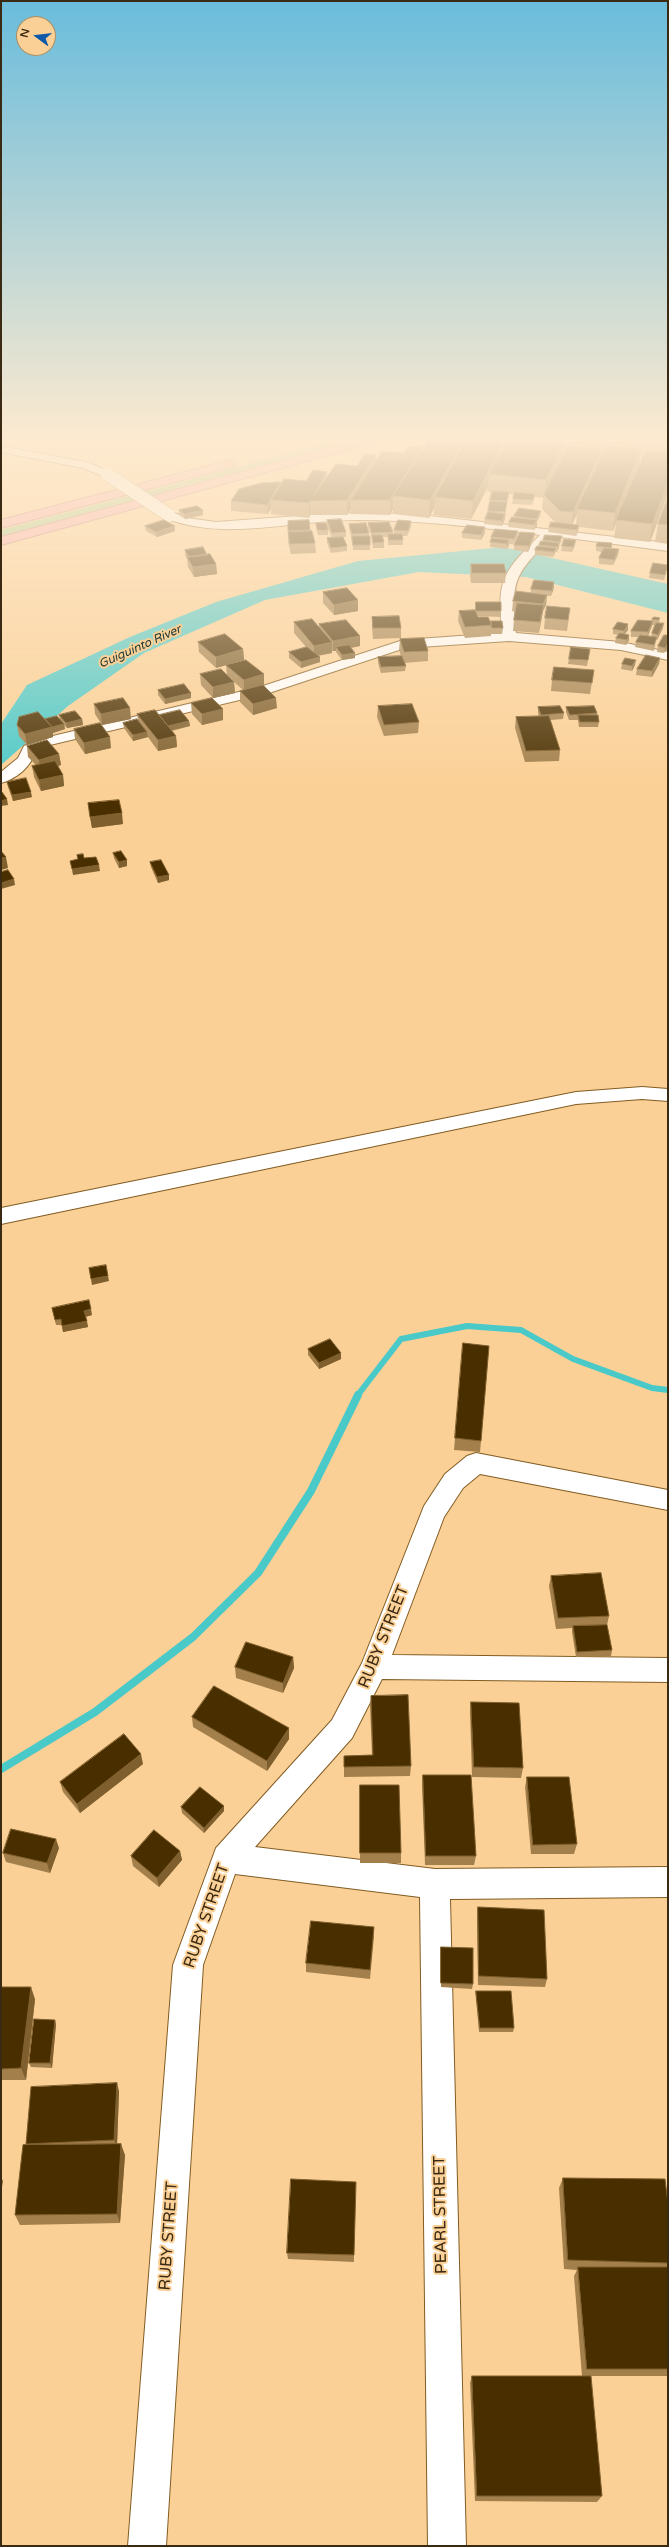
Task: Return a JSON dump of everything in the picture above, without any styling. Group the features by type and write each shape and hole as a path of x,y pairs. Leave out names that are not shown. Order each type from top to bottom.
{"street":[{"path":"509,637 507,607 509,581 525,560"},
{"path":"1,778 10,774 26,760 26,754 30,748 45,742 264,690 402,644 436,640 509,637 621,646 668,656"},
{"path":"1,1216 576,1098 642,1093 668,1095"},
{"name":"RUBY STREET","path":"147,2546 188,1965 226,1858 342,1729 374,1667 433,1513 454,1481 476,1463 668,1500"},
{"path":"374,1667 668,1670"},
{"path":"226,1858 434,1884 668,1882"},
{"name":"PEARL STREET","path":"434,1884 447,2546"}],"water":[{"name":"Guiguinto River","path":"560,560 668,584 668,613 526,577 419,572 265,600 144,653 68,706 1,765 1,724 27,685 130,637 216,602 358,561"}],"building":[{"path":"189,560 214,560 216,564 193,567"},
{"path":"653,563 668,565 665,575 650,573"},
{"path":"471,564 504,564 506,573 472,573"},
{"path":"534,580 554,582 552,591 531,589"},
{"path":"347,588 358,600 334,605 323,592"},
{"path":"516,591 547,595 543,604 513,601"},
{"path":"476,602 501,602 501,611 476,611"},
{"path":"517,603 544,605 540,622 514,620"},
{"path":"547,606 570,608 568,620 545,618"},
{"path":"475,610 478,617 488,617 492,625 465,627 459,611"},
{"path":"399,616 401,628 373,628 372,617"},
{"path":"654,617 660,618 658,620 652,619"},
{"path":"312,619 332,642 314,646 294,622"},
{"path":"346,620 360,636 333,641 319,624"},
{"path":"638,620 653,621 648,632 631,631"},
{"path":"491,621 502,621 503,628 492,628"},
{"path":"618,622 628,624 624,631 613,629"},
{"path":"656,623 664,623 658,635 652,633"},
{"path":"620,633 629,635 627,640 616,638"},
{"path":"225,634 243,649 216,657 198,642"},
{"path":"640,635 657,637 654,645 636,642"},
{"path":"664,635 668,635 668,643 665,648 658,646"},
{"path":"424,638 428,651 404,652 400,639"},
{"path":"349,645 355,653 342,655 336,647"},
{"path":"307,647 320,657 301,662 289,652"},
{"path":"571,647 590,649 588,660 569,659"},
{"path":"646,655 660,658 652,671 637,669"},
{"path":"402,656 406,666 381,667 378,657"},
{"path":"625,658 636,660 632,666 622,664"},
{"path":"246,660 264,674 244,680 226,665"},
{"path":"554,667 594,670 592,683 552,680"},
{"path":"221,669 234,682 213,687 200,674"},
{"path":"184,684 191,693 165,699 158,690"},
{"path":"263,685 276,698 253,704 240,691"},
{"path":"123,698 130,708 101,714 94,704"},
{"path":"212,698 223,709 202,714 191,703"},
{"path":"412,704 419,722 384,725 378,706"},
{"path":"560,706 564,713 541,715 538,707"},
{"path":"594,706 597,713 570,715 566,707"},
{"path":"155,710 176,736 158,740 137,714"},
{"path":"180,710 189,721 168,726 159,715"},
{"path":"75,711 82,719 66,723 59,715"},
{"path":"38,712 52,727 25,734 17,725 19,717"},
{"path":"578,715 598,715 599,722 580,722"},
{"path":"57,716 64,724 52,727 45,719"},
{"path":"549,716 560,750 526,751 516,717"},
{"path":"137,719 147,732 133,735 123,723"},
{"path":"100,723 110,737 84,743 74,729"},
{"path":"47,740 59,754 39,760 27,746"},
{"path":"55,761 63,775 39,780 32,766"},
{"path":"26,778 31,792 12,795 7,782"},
{"path":"2,792 7,799 1,801"},
{"path":"119,800 122,813 90,817 88,803"},
{"path":"1,851 6,857 1,858"},
{"path":"121,851 127,860 119,862 113,853"},
{"path":"83,854 84,858 96,857 99,865 72,869 70,861 78,859 77,855"},
{"path":"161,860 169,875 157,877 150,862"},
{"path":"8,870 14,879 1,883 1,872"},
{"path":"106,1265 108,1276 91,1279 89,1268"},
{"path":"89,1300 91,1309 84,1311 87,1321 62,1326 61,1319 55,1320 52,1308"},
{"path":"330,1339 341,1353 319,1363 308,1349"},
{"path":"463,1343 489,1346 481,1441 455,1438"},
{"path":"601,1573 609,1616 558,1618 551,1576"},
{"path":"607,1625 612,1650 577,1652 573,1626"},
{"path":"246,1642 293,1657 283,1683 235,1667"},
{"path":"214,1686 289,1728 267,1761 192,1717"},
{"path":"408,1695 411,1766 344,1767 344,1756 373,1755 371,1696"},
{"path":"471,1702 519,1703 523,1768 474,1767"},
{"path":"124,1734 141,1754 77,1804 60,1782"},
{"path":"423,1775 471,1775 476,1856 426,1856"},
{"path":"527,1777 569,1777 577,1844 533,1845"},
{"path":"360,1785 399,1785 401,1853 360,1853"},
{"path":"200,1787 224,1806 204,1828 181,1807"},
{"path":"11,1829 56,1839 47,1863 3,1853"},
{"path":"154,1830 180,1851 157,1878 131,1856"},
{"path":"478,1907 544,1910 547,1979 479,1976"},
{"path":"311,1921 374,1927 370,1970 306,1963"},
{"path":"441,1947 473,1948 473,1984 441,1983"},
{"path":"1,1987 31,1987 21,2068 1,2069"},
{"path":"476,1991 511,1991 514,2028 480,2028"},
{"path":"34,2019 55,2020 50,2063 29,2063"},
{"path":"117,2083 114,2140 26,2144 31,2087"},
{"path":"121,2144 117,2214 15,2215 23,2145"},
{"path":"563,2178 665,2179 668,2204 668,2263 568,2260"},
{"path":"291,2179 356,2182 354,2255 287,2253"},
{"path":"578,2267 668,2267 668,2369 587,2369"},
{"path":"472,2376 591,2376 602,2496 477,2496"}],"waterway":[{"path":"357,1396 401,1339 467,1326 521,1330 573,1359 652,1388 668,1390"},
{"path":"1,1769 95,1712 193,1637 258,1573 311,1491 358,1395"}]}
